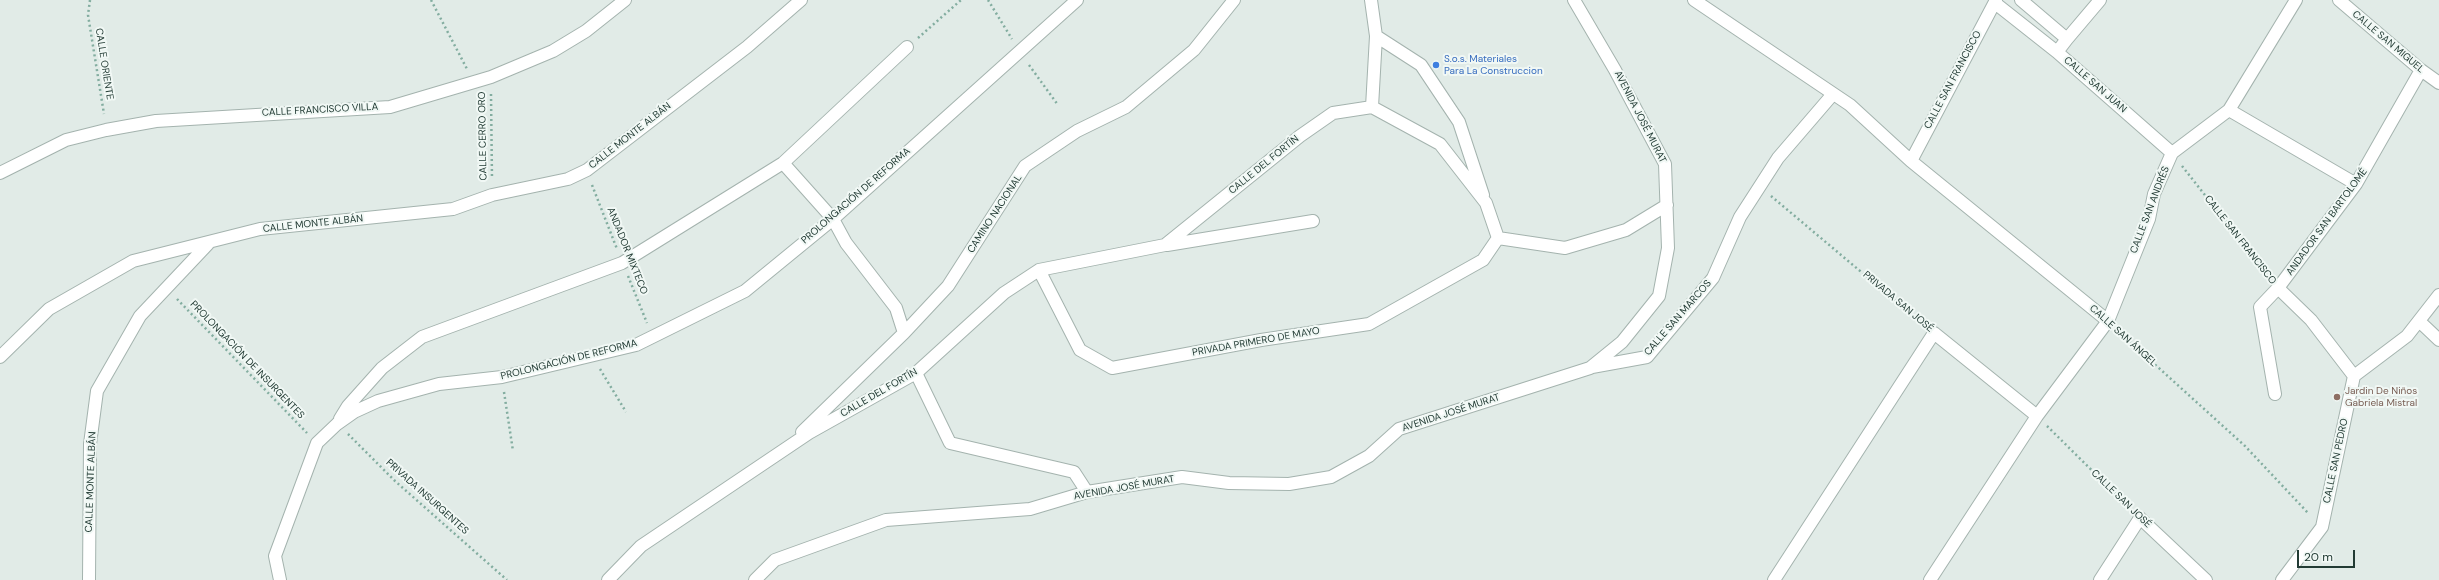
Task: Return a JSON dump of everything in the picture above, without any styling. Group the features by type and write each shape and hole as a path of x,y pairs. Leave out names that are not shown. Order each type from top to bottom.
{"street":[{"name":"CALLE FRANCISCO VILLA","path":"0,173 66,140 106,130 156,122 390,107 490,77 553,51 586,31 625,0"},
{"name":"CALLE MONTE ALBÁN","path":"89,580 90,444 97,391 140,316 165,287 208,244 260,229 453,209 492,195 568,179 586,170 747,48 801,0"},
{"name":"PROLONGACIÓN DE REFORMA","path":"280,580 275,556 317,443 337,424 354,412 378,400 439,384 502,377 636,345 745,291 833,219 1077,0"},
{"name":"CAMINO NACIONAL","path":"778,455 904,333 948,286 1025,166 1077,131 1126,107 1194,50 1234,0"},
{"path":"1371,0 1376,36 1372,107 1440,144 1486,203"},
{"name":"AVENIDA JOSÉ MURAT","path":"755,580 775,560 886,520 1030,509 1087,492 1182,477 1228,484 1289,484 1331,477 1369,456 1399,429 1590,368 1622,342 1659,296 1668,248 1666,164 1615,70 1574,0"},
{"path":"1694,0 1850,105 1911,161"},
{"path":"2021,0 2067,39"},
{"name":"CALLE SAN JUAN","path":"2100,0 2057,52 2172,153"},
{"name":"CALLE SAN ANDRÉS","path":"1930,580 2037,416 2108,321 2149,218 2154,194 2172,153 2229,110 2296,0"},
{"name":"CALLE SAN MIGUEL","path":"2339,0 2421,70 2439,83"},
{"path":"1995,1 2057,52"},
{"name":"CALLE SAN FRANCISCO","path":"1911,161 1995,1"},
{"path":"1376,36 1421,65 1455,115 1459,122 1498,238 1564,248 1626,230 1667,205"},
{"path":"337,424 348,406 382,368 422,337 622,263 783,164 908,47"},
{"name":"ANDADOR SAN BARTOLOMÉ","path":"2275,394 2260,307 2278,288 2356,184 2421,70"},
{"name":"CALLE SAN MARCOS","path":"1590,368 1647,357 1713,278 1740,216 1778,158 1833,94"},
{"name":"CALLE DEL FORTÍN","path":"1165,245 1300,136 1333,113 1372,107"},
{"path":"2229,110 2356,184"},
{"name":"CALLE SAN ÁNGEL","path":"1911,161 2108,321"},
{"path":"783,164 833,219 846,243 896,308 904,333"},
{"name":"CALLE DEL FORTÍN","path":"608,580 641,546 809,433 916,373 1004,293 1039,270 1165,245 1313,221"},
{"name":"PRIVADA PRIMERO DE MAYO","path":"1039,270 1080,350 1112,368 1261,340 1368,324 1484,260 1498,238"},
{"path":"0,357 49,309 133,261 208,244"},
{"path":"2278,288 2312,320 2354,376 2407,336 2439,295"},
{"path":"2419,321 2439,340"},
{"path":"1774,580 1934,333"},
{"name":"PRIVADA SAN JOSÉ","path":"1934,333 2037,416"},
{"path":"916,373 950,443 1074,472 1087,492"},
{"name":"CALLE SAN PEDRO","path":"2282,580 2322,527 2354,376"},
{"path":"2100,580 2140,518"},
{"name":"CALLE SAN JOSÉ","path":"2140,518 2206,580"}],"path":[{"name":"CALLE ORIENTE","path":"90,0 88,15 106,130"},
{"path":"431,0 473,81"},
{"path":"908,47 961,0"},
{"name":"CALLE CERRO ORO","path":"490,77 492,195"},
{"name":"CALLE SAN FRANCISCO","path":"2172,153 2278,288"},
{"name":"ANDADOR MIXTECO","path":"586,170 622,263 653,337"},
{"name":"PRIVADA SAN JOSÉ","path":"1760,187 1934,333"},
{"name":"PROLONGACIÓN DE INSURGENTES","path":"165,287 243,370 317,443"},
{"name":"CALLE SAN ÁNGEL","path":"2108,321 2245,446 2322,527"},
{"path":"593,356 626,412"},
{"path":"502,377 513,451"},
{"name":"CALLE SAN JOSÉ","path":"2037,416 2140,518"},
{"name":"PRIVADA INSURGENTES","path":"337,424 395,481 507,580"}],"place":[{"name":"S.o.s. Materiales Para La Construccion","path":"1436,65"},
{"name":"Jardin De Niños Gabriela Mistral","path":"2337,397"}]}
